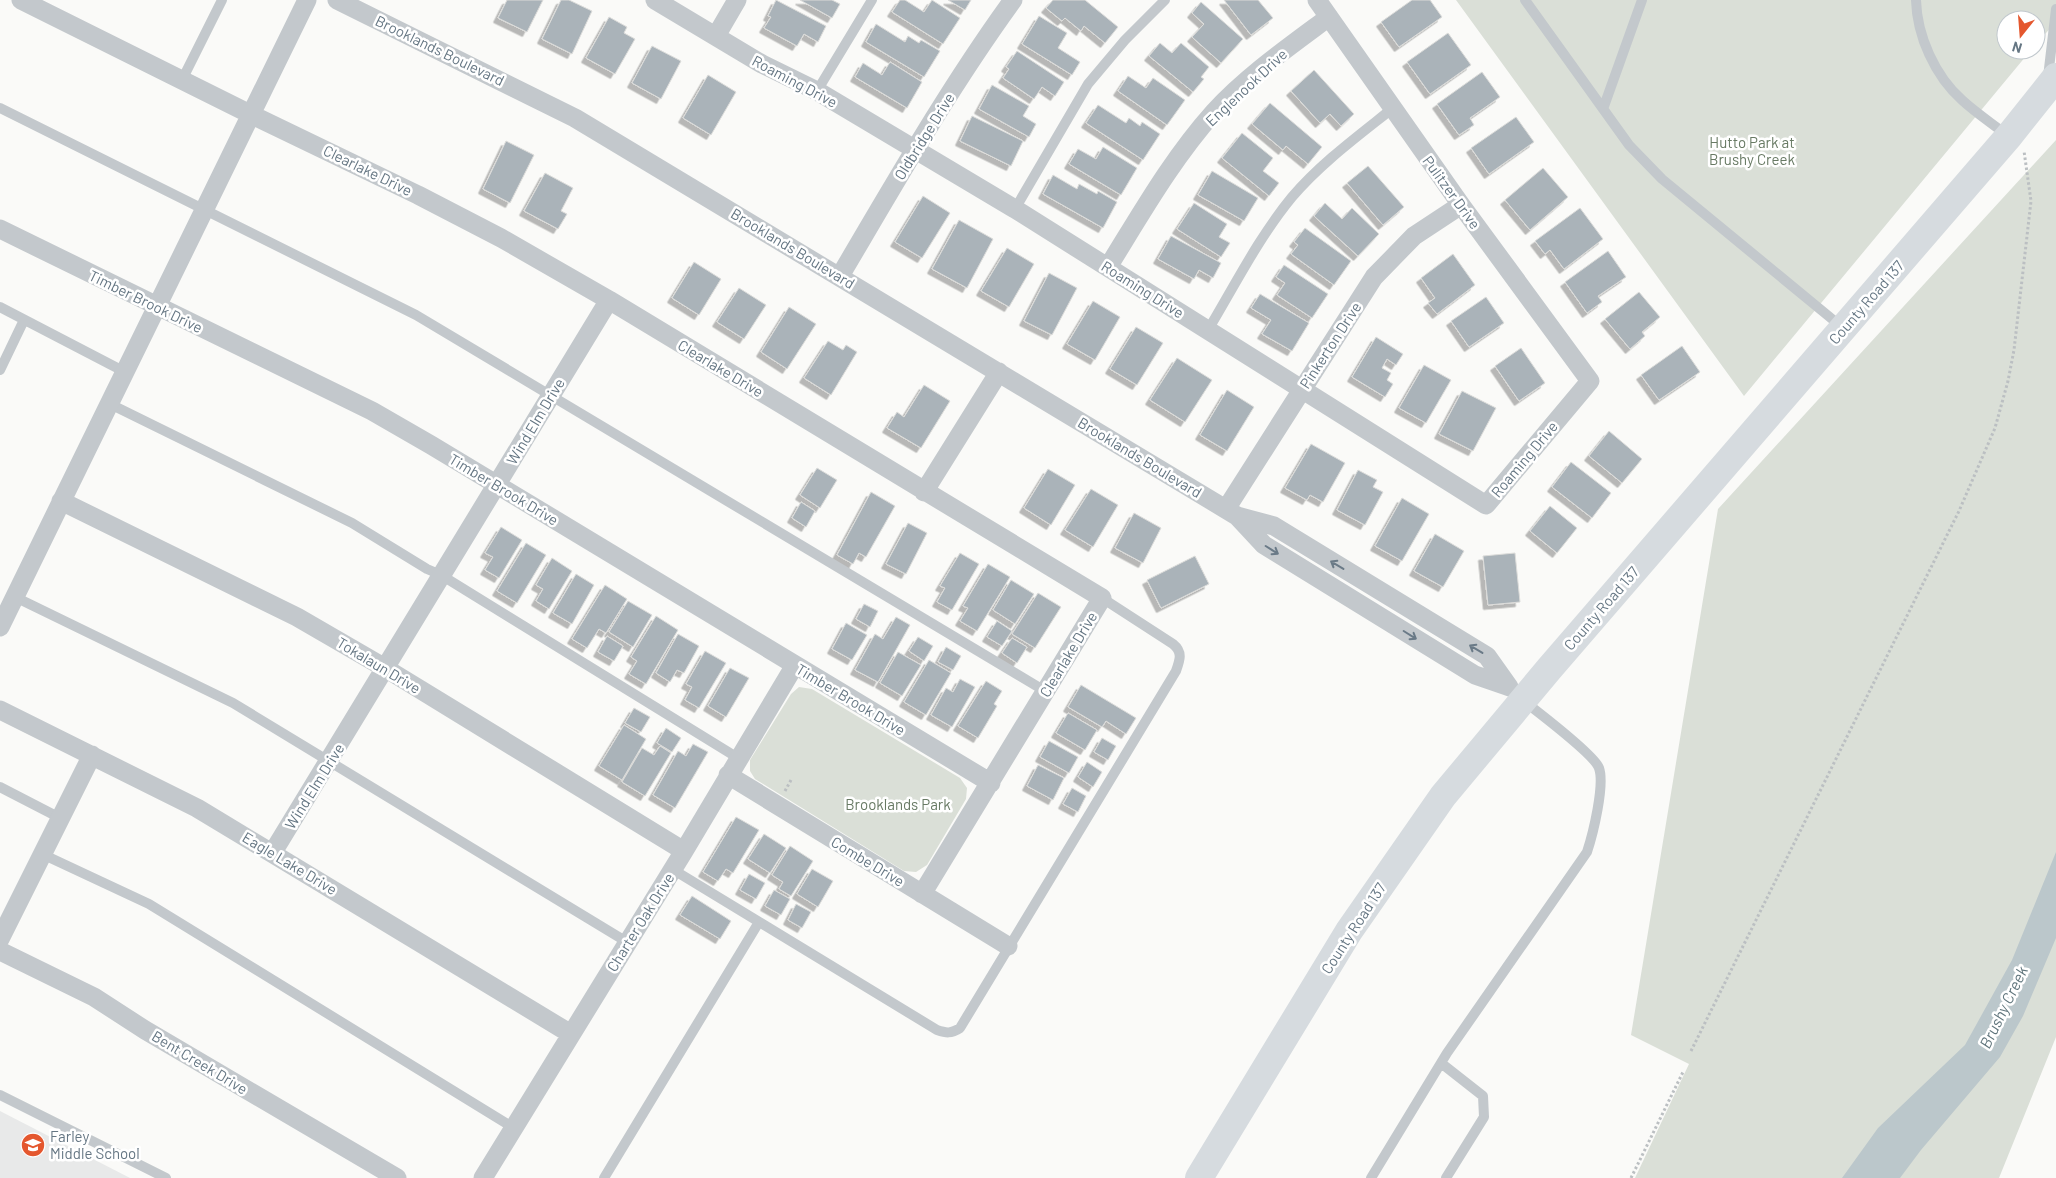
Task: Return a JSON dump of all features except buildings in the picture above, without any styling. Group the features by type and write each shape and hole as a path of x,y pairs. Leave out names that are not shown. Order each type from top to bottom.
{"street":[{"name":"Clearlake Drive","path":"22,0 250,114 435,203 501,238 609,300 1102,598 922,894"},
{"path":"0,627 307,0"},
{"name":"Brooklands Boulevard","path":"337,0 576,118 1232,513 1264,545 1475,675 1516,693"},
{"name":"Roaming Drive","path":"655,0 762,64 817,91 1015,209 1486,505 1590,381"},
{"path":"716,36 737,0"},
{"name":"Oldbridge Drive","path":"840,276 982,42 1013,0"},
{"name":"Pulitzer Drive","path":"1317,0 1461,205 1590,381"},
{"name":"Englenook Drive","path":"1108,267 1174,161 1215,111 1266,64 1329,16"},
{"name":"County Road 137","path":"1204,1176 1349,931 1516,693 1556,661 2015,130 2052,83"},
{"name":"Pinkerton Drive","path":"1232,513 1302,389 1374,277 1414,236 1461,205"},
{"name":"Timber Brook Drive","path":"0,229 372,412 498,485 990,783"},
{"name":"Wind Elm Drive","path":"273,852 609,300"},
{"path":"924,492 999,372"},
{"name":"Tokalaun Drive","path":"61,501 297,617 684,851"},
{"name":"Charter Oak Drive","path":"483,1178 684,851 795,665"},
{"name":"Eagle Lake Drive","path":"0,710 173,794 273,852 571,1034"},
{"path":"0,939 92,755"},
{"name":"Combe Drive","path":"728,775 1008,946"},
{"name":"Bent Creek Drive","path":"0,951 94,997 154,1035 397,1178"}],"lane":[{"path":"182,80 222,0"},
{"path":"817,91 872,0"},
{"path":"1015,209 1088,84 1125,40 1164,0"},
{"path":"1525,0 1629,145 1662,179 1844,329"},
{"path":"1603,109 1642,0"},
{"path":"1916,0 1924,44 1941,76 1961,100 2015,130"},
{"path":"2052,83 2056,9"},
{"path":"0,108 416,316 1045,692"},
{"path":"1208,330 1264,236 1293,196 1329,160 1393,108"},
{"path":"0,307 125,372"},
{"path":"0,370 24,320"},
{"path":"110,404 352,523 427,569 441,574 738,758"},
{"path":"15,597 233,703 628,942"},
{"path":"672,869 937,1030 947,1033 954,1032 960,1028 1180,662 1178,648 1102,598"},
{"path":"1371,1178 1441,1062 1587,852 1594,832 1600,779 1599,767 1568,737 1516,693"},
{"path":"0,787 60,818"},
{"path":"42,854 149,904 514,1128"},
{"path":"604,1178 759,922"},
{"path":"1441,1062 1483,1096 1484,1117 1446,1178"},
{"path":"0,1095 166,1178"}],"path":[{"path":"1691,1051 1954,520 1984,457 1995,428 2008,381 2014,350 2031,201 2015,130"},
{"path":"784,791 791,780"},
{"path":"1631,1178 1683,1072"}],"shaded area":[{"name":"Farley Middle School","path":"0,1111 130,1178 0,1178"}],"green space":[{"name":"Hutto Park at Brushy Creek","path":"1456,0 2056,0 2056,22 2046,33 2046,10 1996,10 1996,60 2023,60 1744,396"},
{"path":"2056,140 2056,1037 1999,1178 1635,1178 1689,1064 1631,1035 1718,509"},
{"name":"Brooklands Park","path":"799,687 812,689 960,778 967,788 966,799 927,865 916,872 904,871 755,779 750,771 750,760 791,694"}],"water":[{"name":"Brushy Creek","path":"2056,852 2056,938 2023,1016 2000,1057 1921,1150 1900,1178 1842,1178 1878,1128 1965,1045 2012,960"}],"place":[{"name":"Farley Middle School","path":"33,1145"}]}
